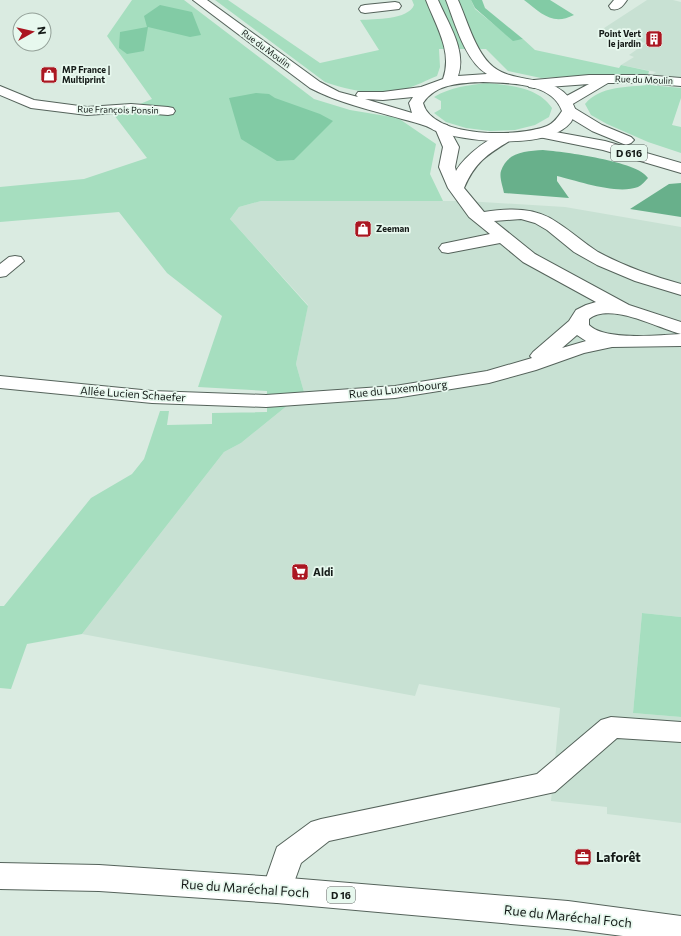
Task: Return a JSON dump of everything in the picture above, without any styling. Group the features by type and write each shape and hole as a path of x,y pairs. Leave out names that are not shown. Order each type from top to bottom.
{"main road":[{"name":"Rue du Moulin","path":"199,0 315,85 334,95 461,134 506,138"},
{"path":"432,0 453,51 454,68 449,82"},
{"path":"452,0 473,50 485,67 503,78 534,84 548,89 559,95 567,107 565,120 555,127 539,133 506,138 483,151 465,169 456,188"},
{"path":"364,8 395,6"},
{"name":"Rue du Moulin","path":"334,95 383,96 426,91 449,82 483,78 503,78"},
{"name":"Rue du Moulin","path":"567,107 607,79"},
{"name":"Rue du Moulin","path":"534,84 607,79 644,79 681,82"},
{"name":"Rue François Ponsin","path":"0,90 32,104 87,111 131,108 168,111"},
{"path":"426,91 421,95 416,104 419,113 435,125 451,147 447,167 456,188 475,213 529,258 641,320 644,326 643,331 632,339 617,340"},
{"name":"D 616","path":"567,107 597,128 640,146 681,157"},
{"name":"D 616","path":"539,133 605,146 681,168"},
{"path":"480,218 509,214 522,214 536,217 581,248 617,268 681,290"},
{"path":"448,248 503,237"},
{"path":"0,272 16,261"},
{"path":"551,270 573,300 579,320 586,332 593,336 617,340 681,340"},
{"path":"529,366 579,320 582,314 595,308 609,307 681,328"},
{"name":"Rue du Luxembourg","path":"266,401 395,392 489,377 529,366 579,348 617,340"},
{"name":"Allée Lucien Schaefer","path":"0,382 152,398 266,401"},
{"path":"277,890 288,856 321,831 545,784 611,727 681,732"},
{"name":"Rue du Maréchal Foch","path":"0,876 99,878 277,890 568,915 681,930"}],"shaded area":[{"path":"132,0 184,0 314,99 350,110 398,118 436,144 430,174 443,201 261,201 239,207 230,219 308,306 296,364 304,392 241,443 224,452 82,634 27,644 11,689 0,688 0,606 4,606 91,498 132,474 144,459 160,411 169,411 167,425 212,424 212,413 267,412 267,391 198,387 222,316 167,273 119,212 0,222 0,187 84,179 147,158 114,115 152,99 107,36"},
{"path":"215,0 228,0 320,63 379,50 360,20 390,18 405,14 411,10 414,5 412,0 471,0 475,9 513,40 523,39 535,50 619,68 621,65 649,71 648,75 611,74 541,78 508,71 486,49 439,49 440,67 437,76 409,88 385,92 365,92 325,82"},
{"path":"471,0 482,0 485,8 523,39 513,41 475,8"},
{"path":"524,0 550,0 574,15 566,18 553,19 541,13"},
{"path":"647,0 673,0 681,2 681,77 652,75 656,72 621,65 634,57 629,55 646,43 598,32"},
{"path":"160,5 192,12 201,35 190,37 148,27 144,51 127,54 119,48 120,32 147,27 144,16"},
{"path":"488,83 506,85 532,92 546,101 552,108 549,117 535,125 515,130 490,131 466,128 446,122 434,113 441,109 441,101 434,97 453,89"},
{"path":"649,85 681,88 681,98 672,125 681,127 681,153 648,142 607,124 591,115 585,104 598,94 614,88"},
{"path":"256,93 269,94 275,98 320,114 333,121 294,160 277,161 241,139 229,98"},
{"path":"543,150 583,155 616,162 641,172 648,178 638,187 619,189 598,186 557,176 557,181 569,198 504,193 501,171 508,160 512,156 524,152"},
{"path":"681,183 681,217 630,209 669,184"},
{"path":"261,201 466,201 565,207 681,227 681,617 642,613 633,713 681,717 681,823 607,814 607,807 551,801 560,708 419,684 415,696 82,634 224,452 241,443 304,392 296,364 308,305 230,219 239,207"},
{"path":"642,613 681,617 681,717 633,713"}],"place":[{"name":"Point Vert le jardin","path":"654,39"},
{"name":"MP France | Multiprint","path":"49,75"},
{"name":"Zeeman","path":"363,229"},
{"name":"Aldi","path":"300,572"},
{"name":"Laforêt","path":"583,857"}]}
